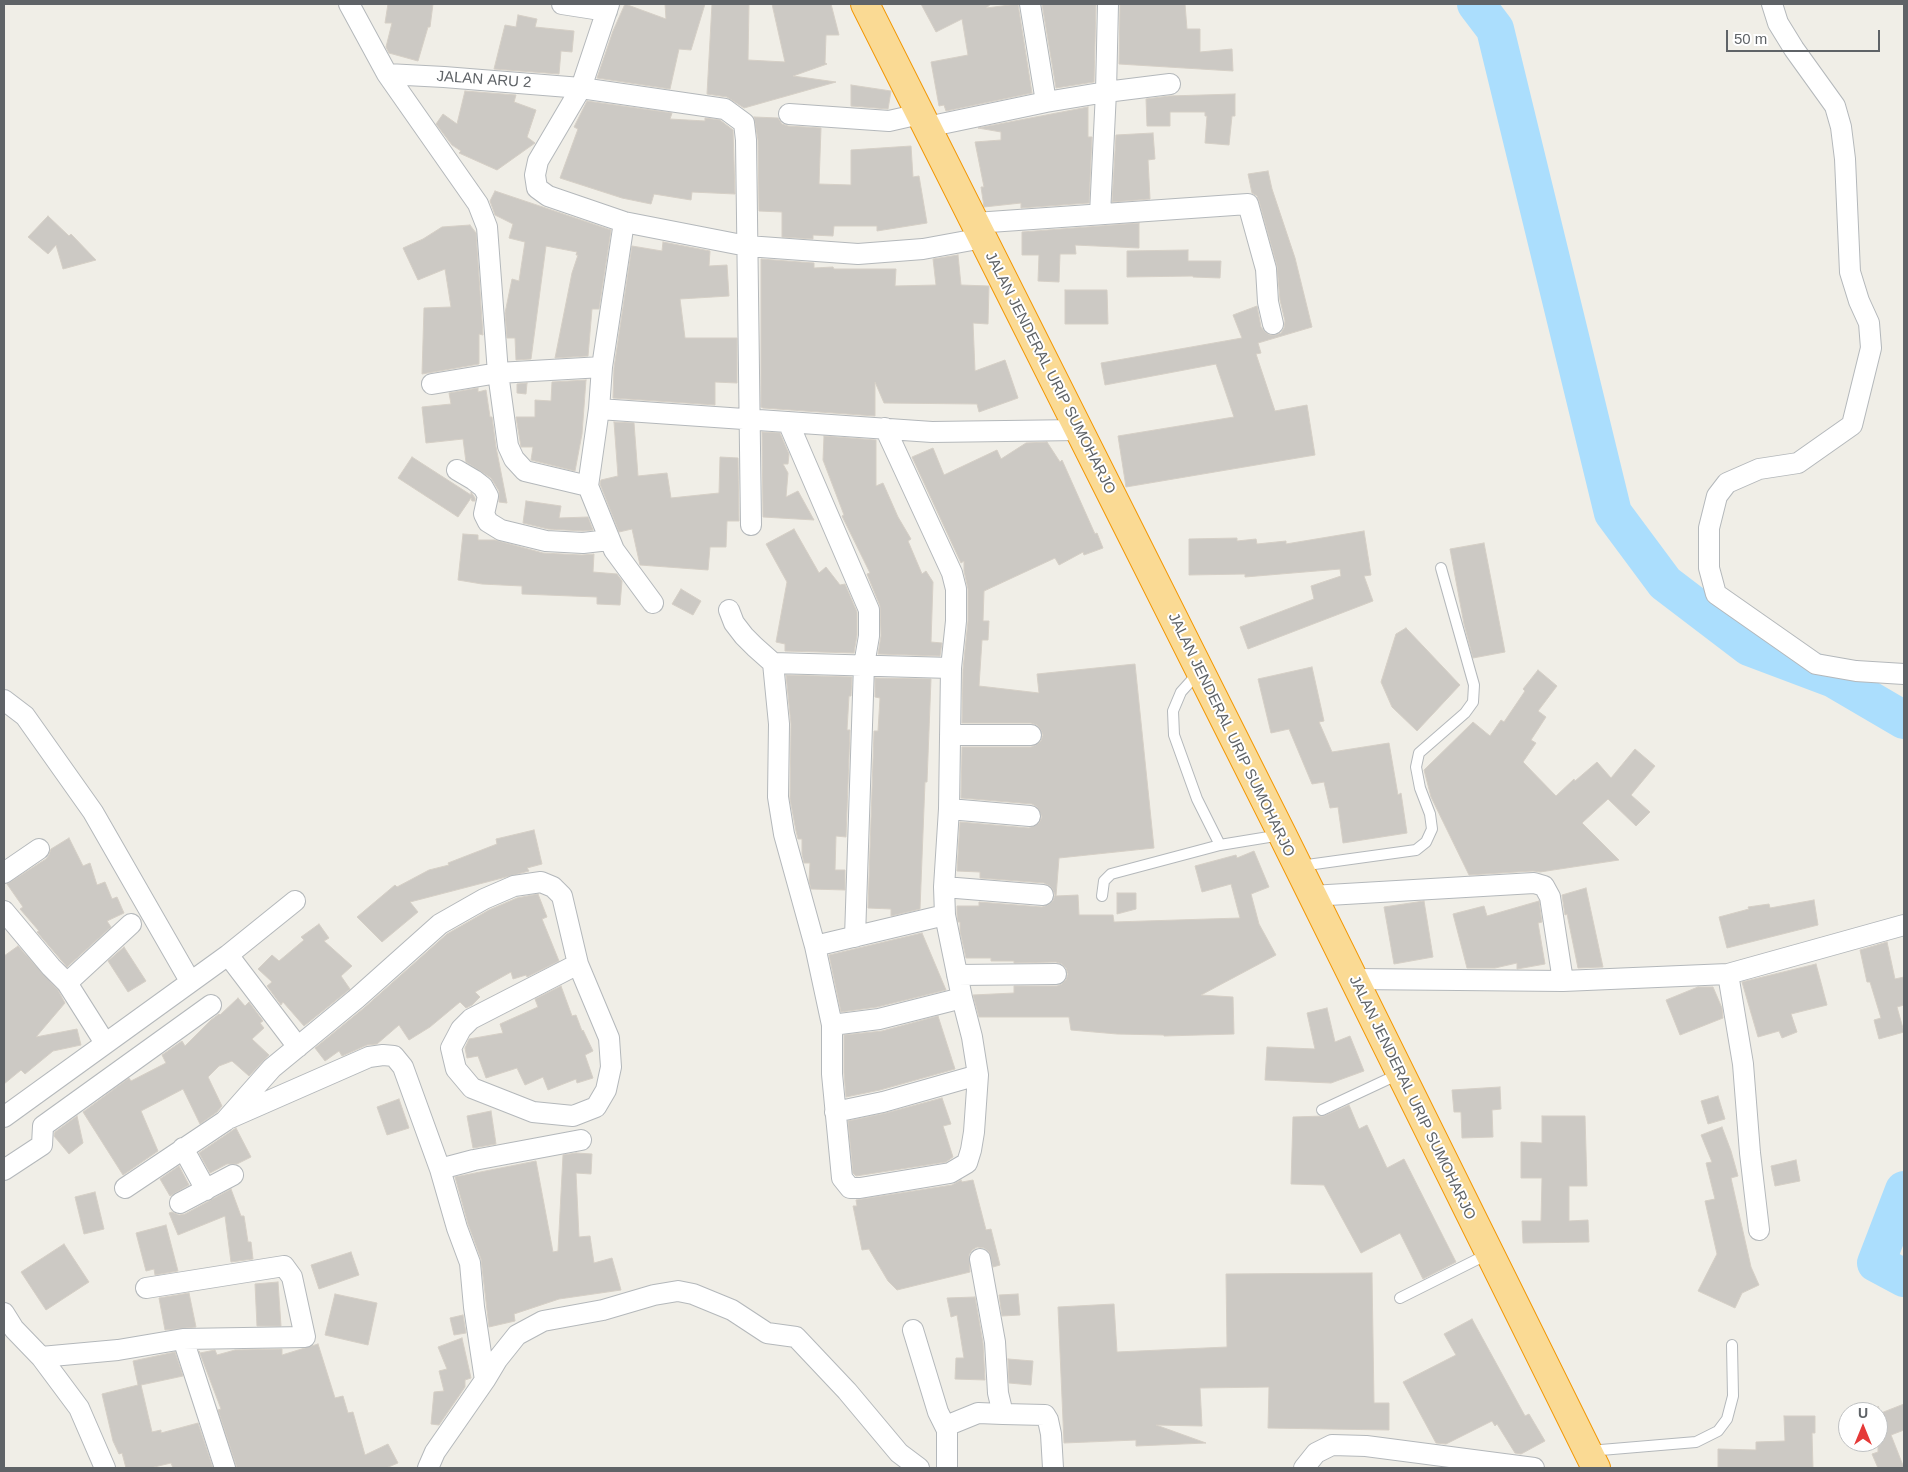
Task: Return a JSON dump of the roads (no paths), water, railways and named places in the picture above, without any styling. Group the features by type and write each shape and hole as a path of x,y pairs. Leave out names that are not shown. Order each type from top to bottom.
{"highway":[{"name":"JALAN JENDERAL URIP SUMOHARJO","path":"865,4 1282,834 1311,896 1592,1460"}],"street":[{"path":"349,4 387,74 478,204 487,227 498,373 508,446 514,460 525,471 588,486"},
{"path":"562,4 608,7 581,88 538,161 534,175 537,188 548,196 624,222 748,246 858,254 923,249 979,231 1100,214 1248,204 1266,269 1268,302 1272,324"},
{"path":"1030,4 1046,102"},
{"path":"1100,214 1108,4"},
{"path":"1772,4 1778,23 1794,49 1835,106 1841,127 1845,159 1850,272 1859,301 1869,323 1871,348 1852,426 1798,463 1758,469 1727,483 1717,496 1709,528 1709,568 1716,594 1816,664 1856,671 1904,674"},
{"name":"JALAN ARU 2","path":"387,74 581,88 725,109 744,123 748,246"},
{"path":"789,114 924,121 1106,92 1170,84"},
{"path":"624,222 602,367 599,409 588,486 614,550 653,603"},
{"path":"748,246 750,525"},
{"path":"432,384 498,373 602,367"},
{"path":"599,409 932,432 1079,430"},
{"path":"788,422 869,610 869,636 864,665 855,937"},
{"path":"773,663 779,724 778,797 784,834 815,946 832,1025 832,1074 842,1178 850,1188 860,1188 950,1173 966,1163 971,1150 978,1075 972,1037 957,975 946,916 944,887 948,809 951,668 956,590 952,573 941,553 885,428"},
{"path":"457,470 483,487 488,496 484,514 488,522 501,530 546,541 584,543 609,540"},
{"path":"730,610 734,623 744,636 773,663 951,668"},
{"path":"4,700 25,716 93,812 190,982"},
{"path":"950,736 1031,736"},
{"path":"948,809 1030,816"},
{"path":"4,873 39,849"},
{"path":"225,1121 272,1068 440,924 514,886 541,882 553,887 562,896 578,964 609,1038 611,1067 606,1090 596,1107 573,1116 533,1112 472,1088 456,1069 451,1048 461,1029 471,1019 578,964"},
{"path":"1311,896 1534,883 1544,886 1550,897 1563,981"},
{"path":"944,887 1043,895"},
{"path":"4,1117 228,955 296,901"},
{"path":"4,911 51,967 67,983 105,1043"},
{"path":"815,946 946,916"},
{"path":"67,983 131,924"},
{"path":"1354,979 1563,981 1728,974 1904,925"},
{"path":"228,955 298,1047"},
{"path":"957,975 1056,974"},
{"path":"1728,974 1743,1064 1750,1153 1759,1230"},
{"path":"832,1025 879,1019 962,998"},
{"path":"4,1170 42,1146 43,1126 211,1005"},
{"path":"125,1188 225,1121 369,1057 394,1056 403,1067 440,1169 457,1228 470,1262 474,1308 485,1380"},
{"path":"836,1112 883,1102 978,1075"},
{"path":"440,1169 474,1160 581,1140"},
{"path":"183,1148 206,1190"},
{"path":"180,1203 233,1175"},
{"path":"980,1259 995,1342 998,1393 1003,1414"},
{"path":"41,1358 118,1350 183,1340 305,1337 292,1277 284,1266 146,1288"},
{"path":"428,1468 435,1452 516,1335 543,1321 603,1310 654,1295 678,1291 694,1294 732,1310 766,1333 796,1337 847,1391 899,1453 919,1468"},
{"path":"7,1325 41,1358 79,1408 105,1468"},
{"path":"913,1330 938,1412 946,1426 947,1468"},
{"path":"183,1340 225,1468"},
{"path":"946,1426 978,1413 1045,1415 1051,1434 1054,1468"},
{"path":"1304,1468 1316,1453 1332,1445 1366,1446 1489,1466 1534,1468"}],"lane":[{"path":"1297,867 1416,850 1426,842 1432,829 1430,814 1420,788 1416,767 1419,753 1466,713 1473,702 1474,685 1441,568"},
{"path":"1200,670 1181,692 1173,711 1174,735 1197,799 1220,845"},
{"path":"1102,896 1104,881 1111,874 1220,845 1282,834"},
{"path":"1322,1110 1400,1073"},
{"path":"1400,1298 1489,1254"},
{"path":"1592,1460 1696,1442 1718,1431 1727,1419 1733,1396 1732,1345"}],"waterway":[{"path":"1476,4 1495,29 1613,513 1665,583 1749,647 1834,679 1904,720"},
{"path":"1904,1190 1876,1263 1904,1278"}]}
